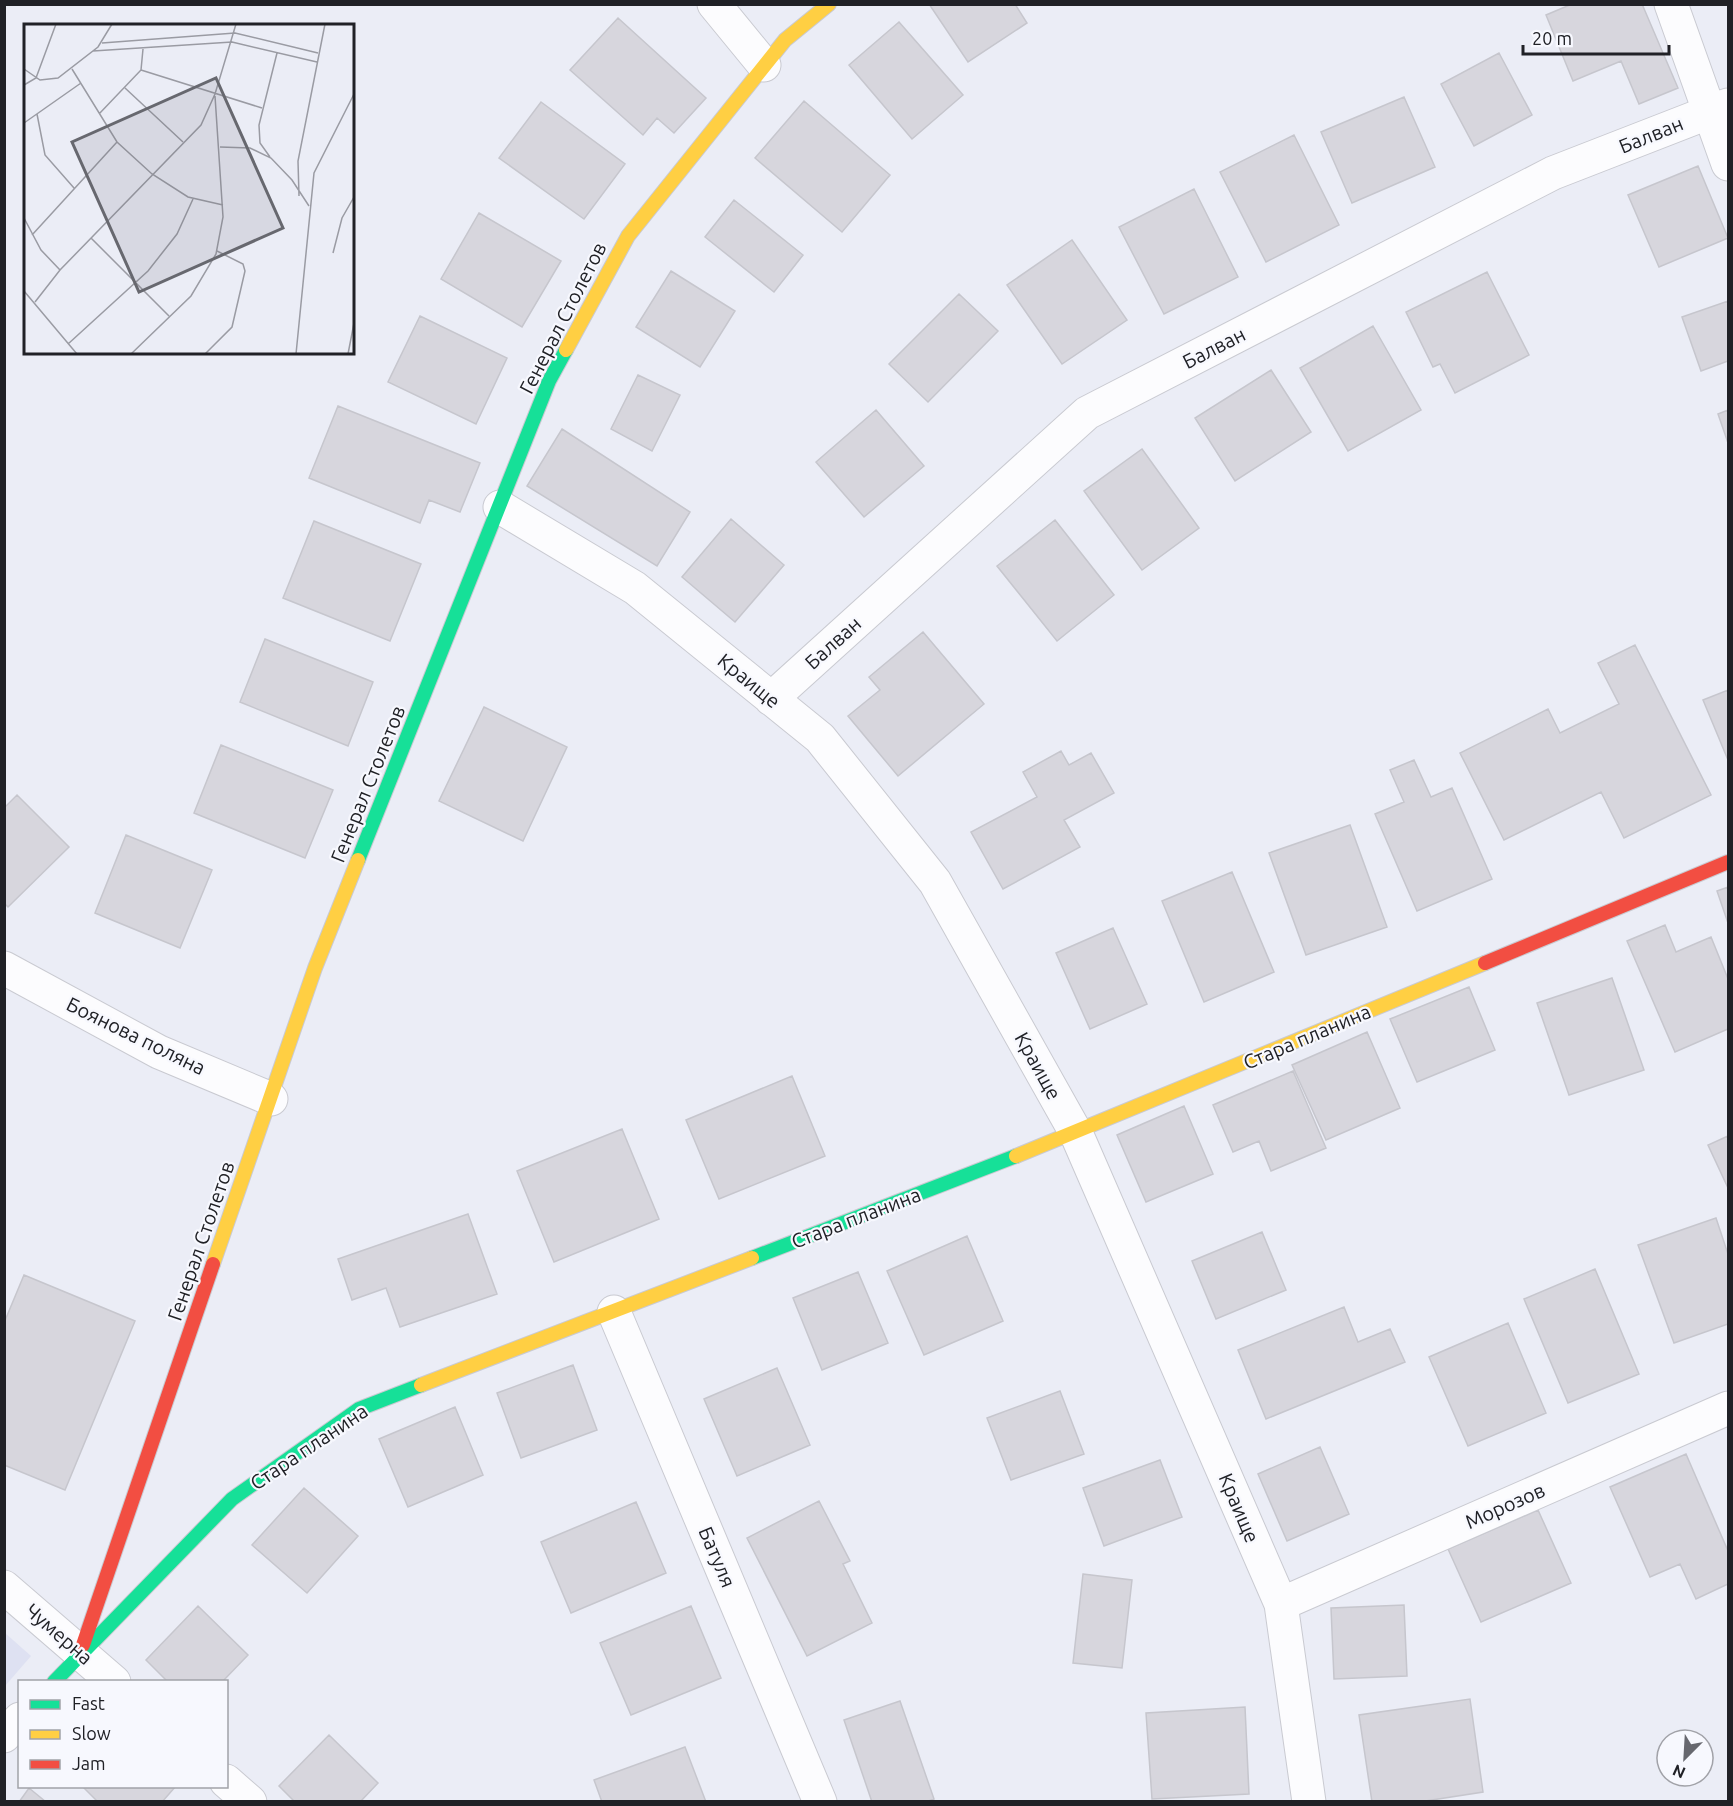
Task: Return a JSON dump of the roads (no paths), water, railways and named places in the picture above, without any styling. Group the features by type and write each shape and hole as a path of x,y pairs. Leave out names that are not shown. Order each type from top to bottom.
{"street":[{"path":"714,4 765,65"},
{"name":"Генерал Столетов","path":"80,1652 315,968 549,381 628,236 785,40 829,4"},
{"path":"1671,4 1718,109 1728,164"},
{"name":"Балван","path":"771,699 1087,413 1553,173 1718,109"},
{"name":"Краище","path":"500,507 635,588 820,738 935,882 1076,1133 1281,1604 1309,1802"},
{"name":"Стара планина","path":"56,1680 80,1652 232,1499 359,1409 1076,1133 1728,862"},
{"name":"Боянова поляна","path":"4,968 159,1052 271,1099"},
{"name":"Батуля","path":"614,1312 820,1802"},
{"name":"Морозов","path":"1281,1604 1728,1408"},
{"name":"Чумерна","path":"4,1587 112,1680"},
{"path":"4,1736 18,1721"},
{"path":"228,1783 250,1802"}]}
